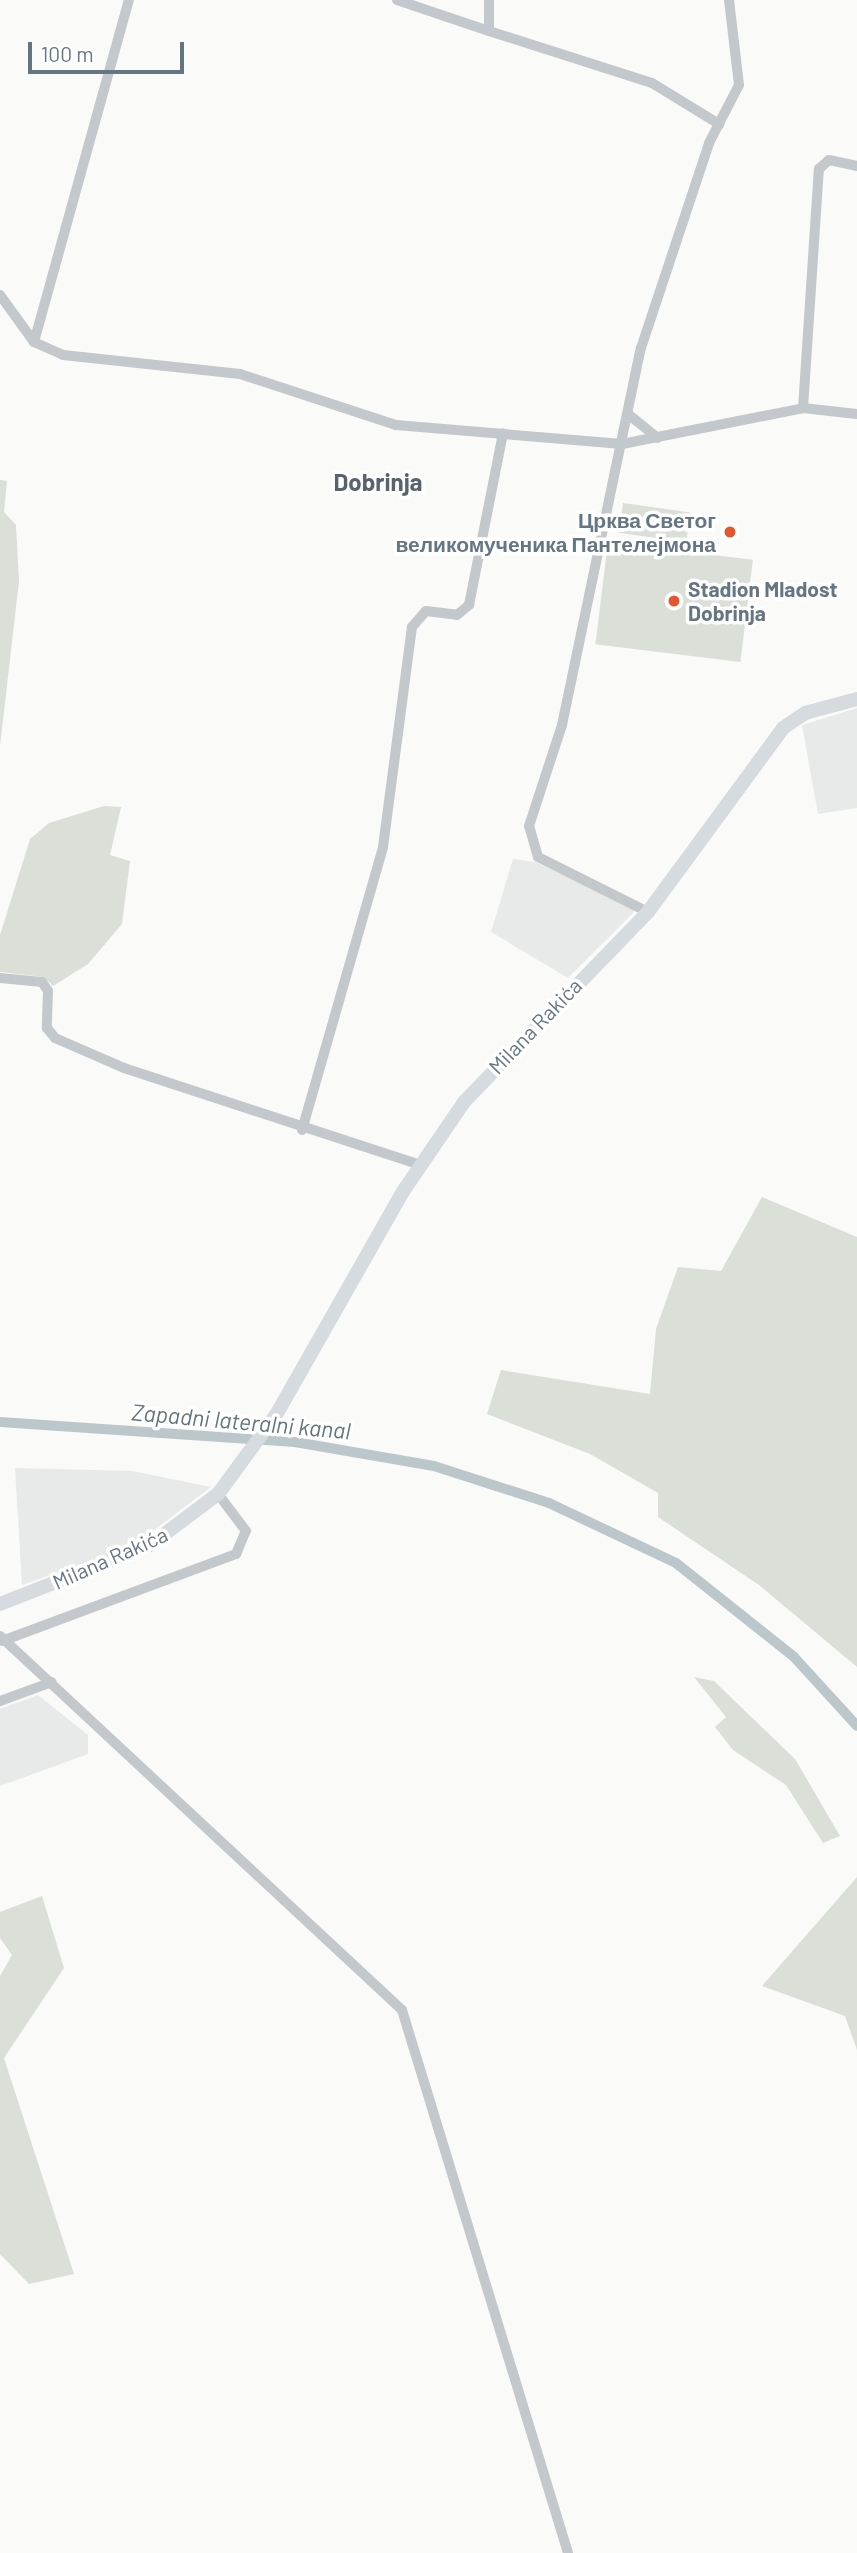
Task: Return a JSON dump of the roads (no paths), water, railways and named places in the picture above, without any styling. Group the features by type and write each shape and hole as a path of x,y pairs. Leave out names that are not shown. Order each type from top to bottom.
{"main road":[{"name":"Milana Rakića","path":"0,1604 150,1545 218,1494 240,1468 276,1415 421,1165 487,1076 648,912 783,728 805,713 857,699"}],"street":[{"path":"34,342 129,0"},
{"path":"397,0 652,83 719,124"},
{"path":"489,0 489,30"},
{"path":"648,912 538,858 529,826 562,725 641,348 719,124 739,85 729,0"},
{"path":"803,408 819,169 829,160 857,166"},
{"path":"0,295 34,342 77,357 240,374 396,425 622,444 660,439 803,408 857,414"},
{"path":"628,414 660,439"},
{"path":"302,1129 383,847 412,627 426,611 457,615 469,605 503,433"},
{"path":"0,978 41,982 48,990 47,1028 55,1038 302,1129 421,1165"},
{"path":"218,1494 246,1531 236,1554 2,1640 52,1682 402,2010 568,2553"},
{"path":"0,1701 52,1682"}],"waterway":[{"name":"Zapadni lateralni kanal","path":"0,1422 295,1442 434,1466 549,1503 676,1563 794,1657 857,1726"}],"place":[{"name":"Црква Светог великомученика Пантелејмона","path":"730,532"},
{"name":"Stadion Mladost Dobrinja","path":"674,601"}],"district":[{"name":"Dobrinja","path":"378,482"}]}
